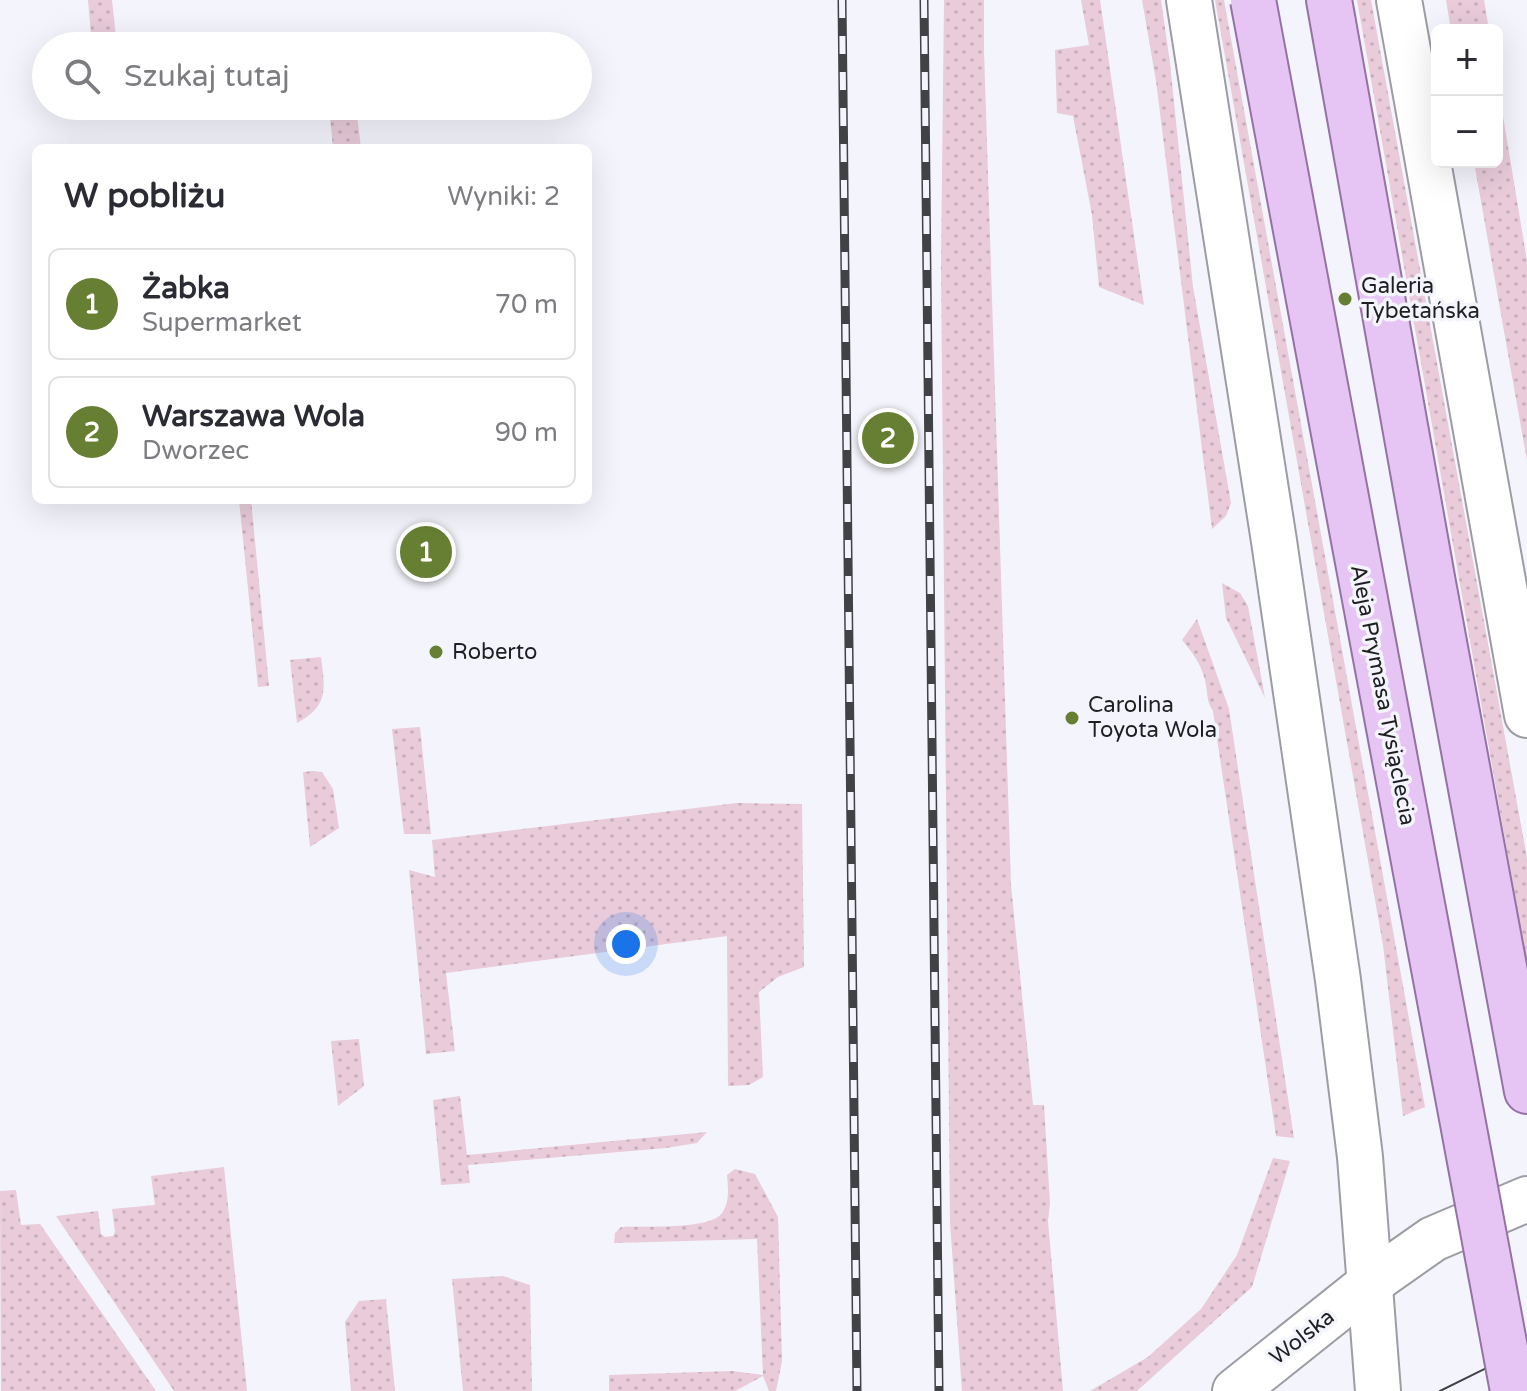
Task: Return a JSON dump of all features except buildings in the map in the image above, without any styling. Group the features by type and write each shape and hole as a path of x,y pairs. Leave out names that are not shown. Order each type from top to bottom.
{"main road":[{"path":"1189,0 1338,980 1360,1157 1378,1391"},
{"name":"Aleja Prymasa Tysiąclecia","path":"1253,0 1513,1391"},
{"path":"1329,0 1527,1091"},
{"path":"1399,0 1527,715"},
{"name":"Wolska","path":"1235,1391 1369,1284 1433,1239 1527,1199"}],"shaded area":[{"path":"88,0 112,0 115,32 91,32"},
{"path":"944,0 984,0 1011,885 1033,1105 1044,1105 1050,1203 1048,1221 1063,1391 962,1391 950,1223 941,267"},
{"path":"1081,0 1100,0 1144,305 1099,287 1092,215 1073,116 1057,113 1055,50 1089,45"},
{"path":"1142,0 1161,0 1193,287 1231,503 1226,516 1212,529 1156,81"},
{"path":"1215,0 1224,0 1425,1107 1403,1116 1383,945"},
{"path":"1357,0 1371,0 1527,858 1527,964"},
{"path":"1446,0 1484,0 1488,24 1450,24"},
{"path":"1503,116 1527,261 1527,461 1475,168 1503,168"},
{"path":"330,120 358,120 361,144 333,144"},
{"path":"239,504 251,504 269,686 258,687"},
{"path":"1222,583 1240,593 1248,606 1265,698 1226,618"},
{"path":"1197,619 1229,709 1294,1138 1276,1136 1213,711 1201,669 1182,640"},
{"path":"321,657 324,687 320,703 297,723 290,660"},
{"path":"420,727 431,834 404,834 392,729"},
{"path":"303,772 322,772 333,789 339,828 310,847"},
{"path":"737,803 802,804 804,967 778,977 759,992 763,1077 749,1085 728,1086 727,936 446,973 455,1051 426,1054 409,870 435,877 432,840"},
{"path":"359,1039 364,1086 338,1106 331,1041"},
{"path":"460,1096 467,1155 707,1132 697,1143 666,1148 468,1165 470,1183 441,1185 433,1100"},
{"path":"1273,1158 1290,1161 1252,1287 1137,1391 1090,1391 1148,1357 1201,1309 1237,1255"},
{"path":"224,1167 247,1391 174,1391 56,1216 98,1211 101,1234 113,1236 112,1209 155,1205 151,1176"},
{"path":"735,1169 755,1174 778,1217 782,1361 776,1391 769,1391 763,1376 735,1391 609,1391 609,1375 732,1371 763,1375 757,1239 614,1243 615,1233 621,1227 691,1225 715,1218 722,1213 726,1204 727,1175"},
{"path":"16,1190 21,1225 40,1224 156,1391 1,1391 0,1191"},
{"path":"503,1276 530,1285 532,1391 463,1391 452,1279"},
{"path":"386,1299 395,1391 351,1391 345,1322 359,1301"}],"tram line":[{"path":"1440,1391 1527,1348"},
{"path":"1508,1391 1527,1381"}],"railway":[{"path":"842,0 857,1391"},
{"path":"924,0 939,1391"}],"place":[{"name":"Galeria Tybetańska","path":"1345,299"},
{"name":"Warszawa Wola","path":"888,438"},
{"name":"Żabka","path":"426,552"},
{"name":"Roberto","path":"436,652"},
{"name":"Carolina Toyota Wola","path":"1072,718"}]}
